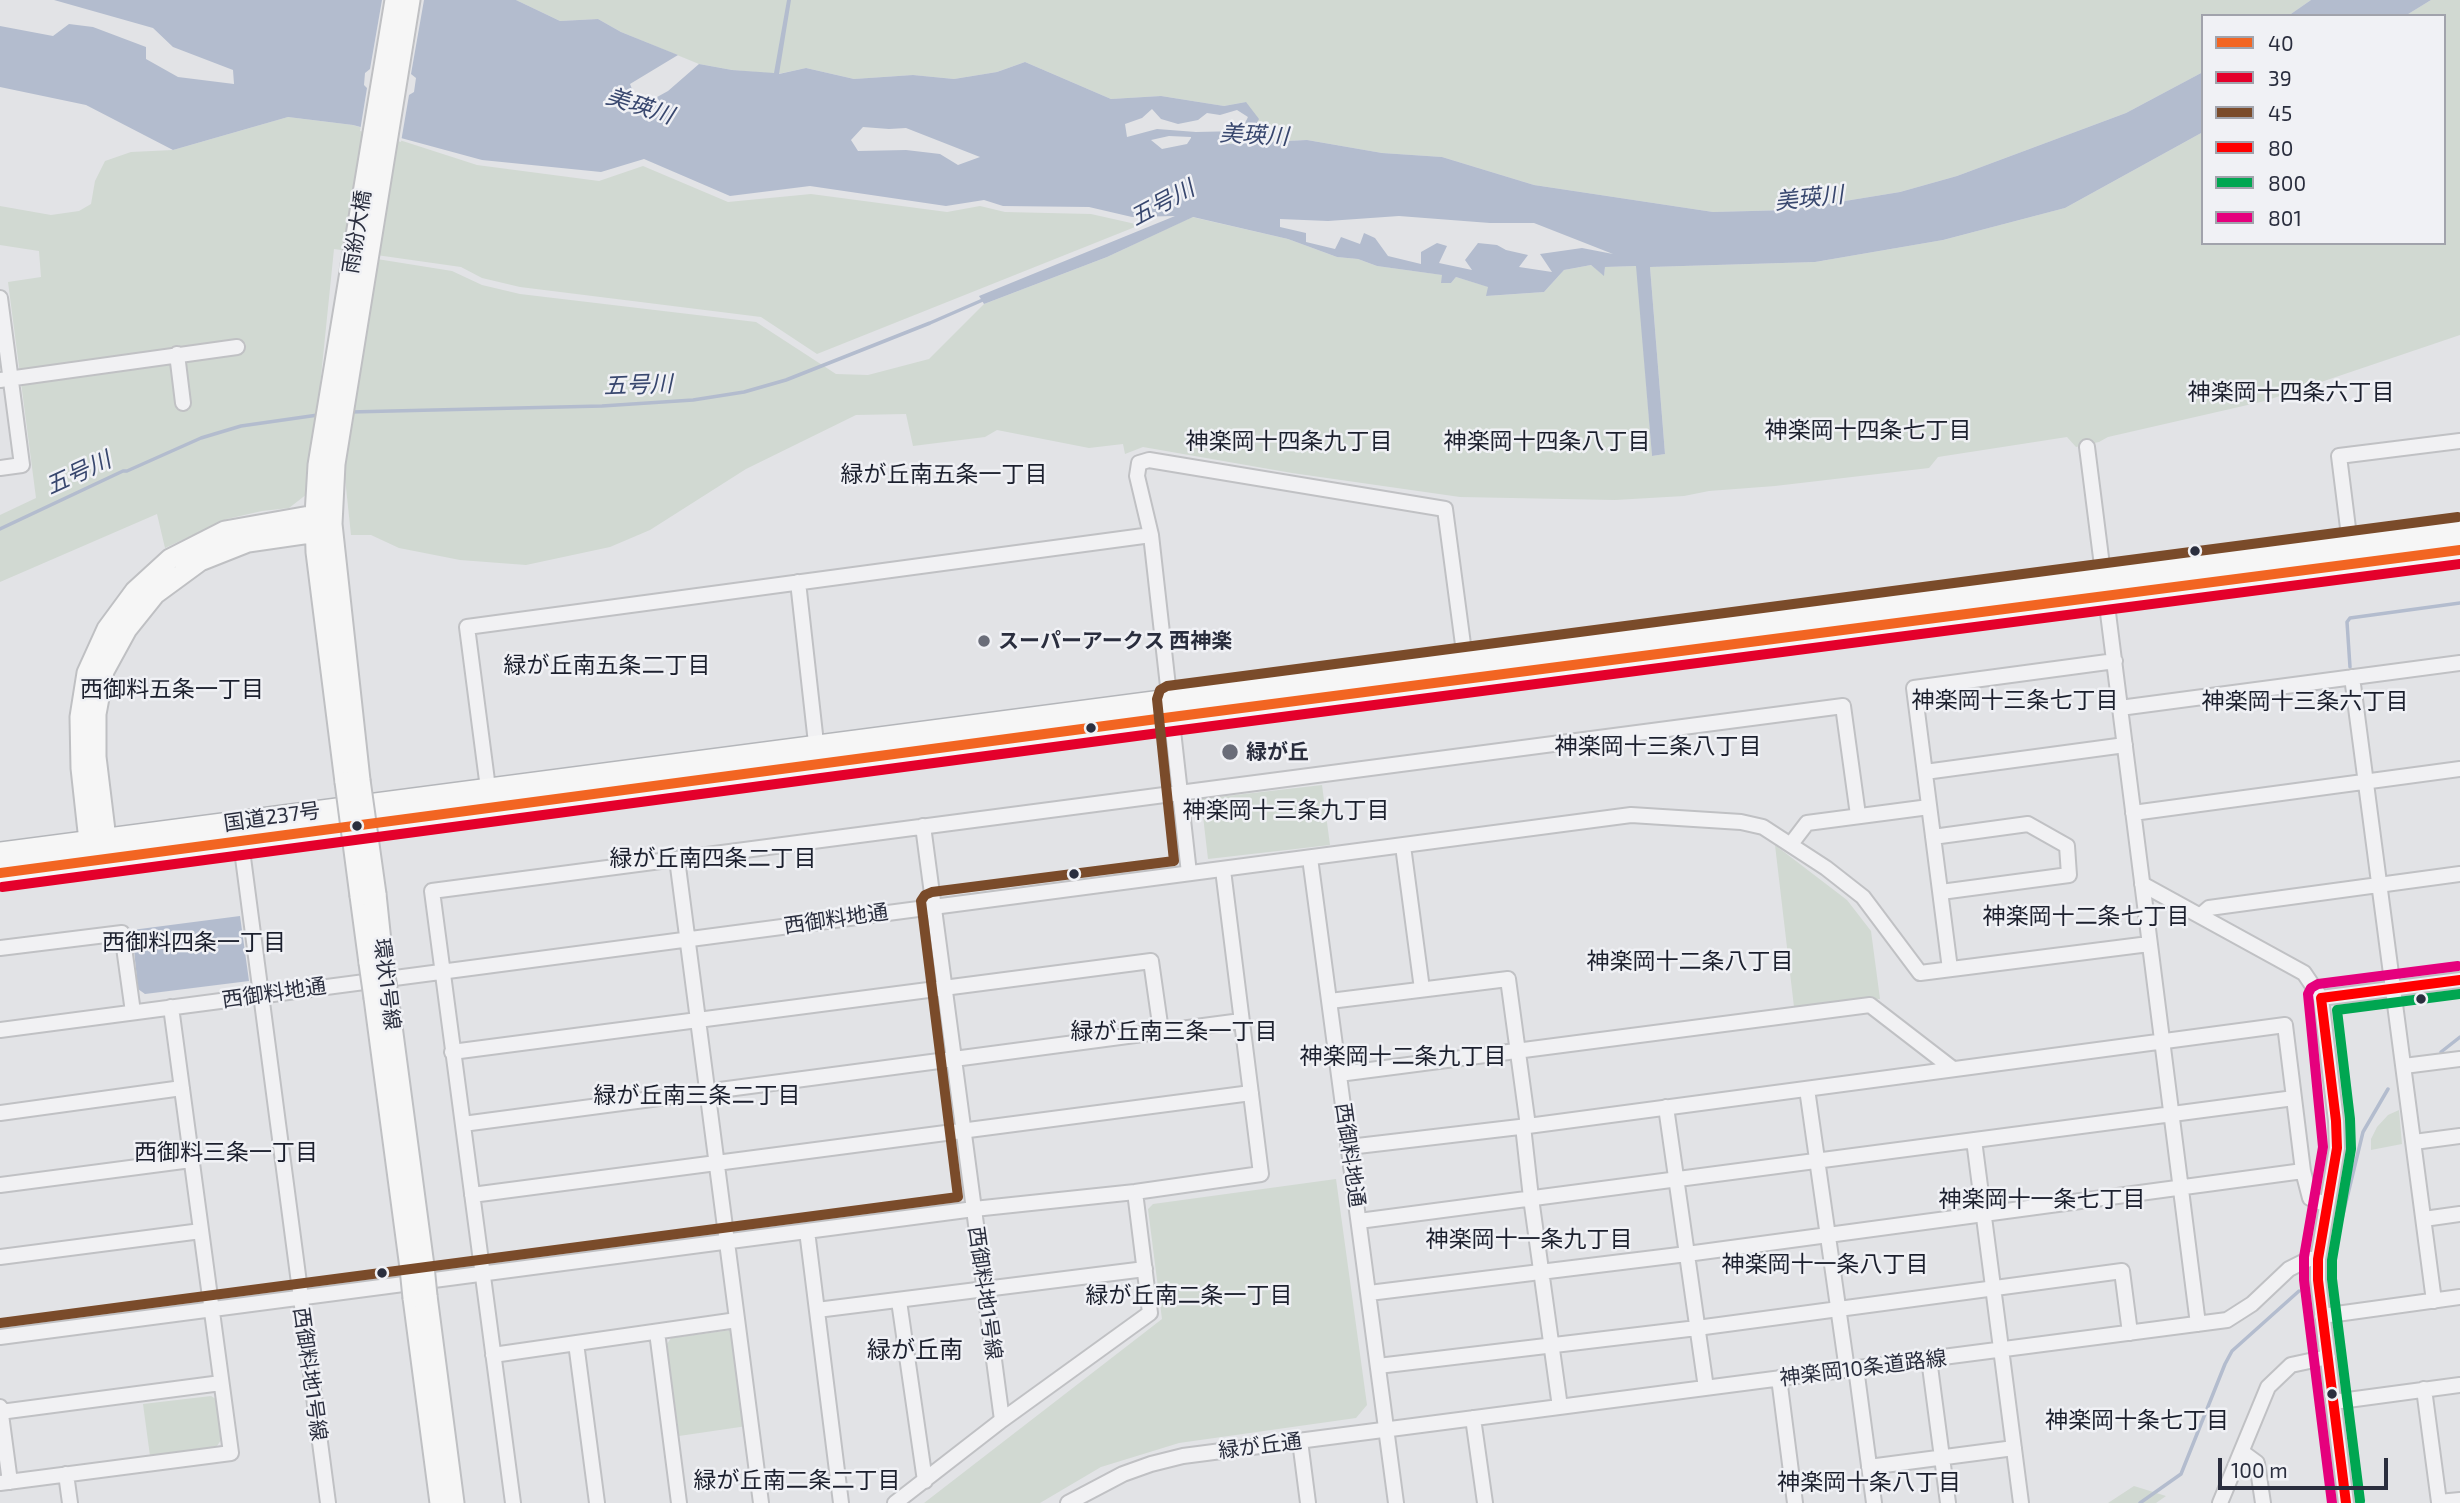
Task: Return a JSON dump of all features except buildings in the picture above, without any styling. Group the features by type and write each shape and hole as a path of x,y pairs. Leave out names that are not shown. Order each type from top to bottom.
{"highway":[{"name":"国道237号","path":"2351,555 2460,531"},
{"name":"国道237号","path":"0,853 99,847 240,832 2105,586 2351,555 2460,550"},
{"name":"国道237号","path":"0,873 99,847"}],"main road":[{"name":"雨紛大橋","path":"326,464 395,0"},
{"name":"雨紛大橋","path":"326,464 410,0"},
{"name":"環状1号線","path":"326,464 314,524 353,781 417,1267 440,1503"},
{"name":"環状1号線","path":"326,464 353,781"},
{"path":"99,847 81,768 80,717 87,673 107,629 135,591 170,559 225,531 314,524 323,532 332,524"},
{"name":"環状1号線","path":"420,1297 454,1503"}],"street":[{"path":"0,298 5,379 22,465 0,468"},
{"path":"5,379 237,347"},
{"path":"177,354 183,403"},
{"path":"2351,555 2339,456 2460,440"},
{"path":"2087,447 2198,1324"},
{"path":"1189,873 1151,534 1137,471 1143,460 1445,509 1466,669"},
{"path":"489,798 467,627 1151,534"},
{"path":"797,582 818,755"},
{"path":"1950,969 1914,688 2115,662"},
{"path":"2120,708 2460,663"},
{"path":"2352,677 2434,1301"},
{"path":"513,1503 432,891 1843,706 1858,815"},
{"path":"1925,772 2125,745"},
{"path":"2133,813 2460,769"},
{"path":"1791,844 1807,823 1929,807"},
{"path":"1310,858 1631,815 1741,822 1763,827 1791,844 1863,897 1920,973 2149,944"},
{"path":"1933,837 2028,824 2067,846 2069,875 1941,892"},
{"name":"西御料地1号線","path":"923,827 1002,1420"},
{"name":"西御料地1号線","path":"240,832 328,1503"},
{"path":"1403,846 1422,989"},
{"name":"西御料地通","path":"0,1030 1310,858 1387,1429"},
{"path":"677,859 761,1503"},
{"path":"0,1337 1261,1174 1223,870"},
{"path":"2201,915 2209,908 2460,874"},
{"path":"2142,884 2304,973 2321,998 2337,1148 2318,1259 2318,1280 2346,1503"},
{"path":"0,948 122,933 133,1012"},
{"path":"453,1052 1151,961 1161,1031"},
{"path":"1330,1001 1508,979 1526,1126 1531,1198 1560,1407"},
{"path":"2321,998 2460,980"},
{"path":"1339,1073 1870,1005 1953,1069"},
{"path":"171,1007 231,1452 5,1482 0,1410 221,1383"},
{"path":"463,1124 1241,1021"},
{"path":"1349,1147 2285,1025 2303,1171 2310,1198 2327,1205"},
{"path":"2404,1066 2460,1059"},
{"path":"0,1113 182,1088"},
{"path":"1807,1089 1838,1309 1852,1369 1874,1503"},
{"path":"472,1195 1251,1093"},
{"path":"1359,1220 2294,1098"},
{"path":"1666,1107 1706,1388"},
{"path":"2414,1142 2460,1136"},
{"path":"1974,1140 2021,1503"},
{"path":"0,1185 191,1160"},
{"path":"1368,1293 1687,1254 2303,1171"},
{"path":"895,1503 1002,1420 1150,1313 1135,1192"},
{"path":"2424,1219 2460,1214"},
{"path":"0,1257 201,1231"},
{"path":"807,1231 841,1503"},
{"name":"神楽岡10条道路線","path":"1387,1429 2227,1320 2252,1304 2289,1269 2309,1259 2318,1259"},
{"path":"817,1310 1145,1269"},
{"path":"1378,1366 1697,1328 2122,1270 2130,1333"},
{"path":"2322,1316 2460,1297"},
{"path":"899,1301 925,1481"},
{"path":"492,1355 737,1320"},
{"path":"657,1332 679,1503"},
{"path":"576,1343 597,1503"},
{"path":"2220,1503 2268,1387 2291,1365 2328,1357"},
{"path":"1929,1359 1948,1503"},
{"path":"1779,1378 1795,1503"},
{"path":"2333,1402 2460,1385"},
{"path":"2424,1390 2439,1502 2460,1500"},
{"path":"1473,1418 1485,1503"},
{"path":"1387,1429 1396,1503"},
{"name":"緑が丘通","path":"1068,1503 1113,1479 1151,1464 1183,1456 1387,1429"},
{"path":"1300,1441 1308,1503"},
{"path":"1869,1467 2014,1448"},
{"path":"2242,1452 2258,1463 2263,1503"},
{"path":"66,1474 70,1503"}],"shaded area":[{"path":"516,0 2311,0 2291,14 2201,14 2201,73 2126,113 1957,176 1900,192 1790,210 1713,212 1534,185 1442,157 1382,153 1307,140 1219,144 1250,136 1246,102 1224,106 1161,96 1111,99 1025,62 997,72 954,79 913,75 854,79 806,68 778,74 732,70 699,64 621,32 598,19 560,21"},
{"path":"2431,0 2460,0 2460,335 2265,401 2108,437 2076,447 2067,437 1938,457 1929,468 1709,491 1684,496 1615,500 1460,497 1292,473 1143,447 1125,454 1123,444 1089,448 997,430 985,437 913,446 906,414 856,415 746,469 650,530 610,547 526,565 460,560 399,548 371,535 351,535 343,459 377,259 452,271 482,285 520,294 756,322 836,374 868,375 929,359 984,304 1107,257 1192,217 1288,239 1337,257 1358,259 1377,266 1443,275 1441,283 1451,283 1456,277 1489,287 1487,296 1544,292 1564,270 1591,265 1604,275 1605,267 1637,266 1652,456 1665,454 1650,267 1815,262 1943,240 2065,208 2201,133 2201,245 2446,245 2446,14 2408,14"},
{"path":"288,117 353,125 477,165 599,181 643,166 728,202 811,194 947,212 980,206 1005,212 1091,214 1140,225 817,354 761,317 520,287 482,278 461,267 334,249 307,494 289,508 227,519 165,548 157,514 0,582 0,515 36,498 8,282 41,277 39,251 0,245 0,206 51,215 79,211 91,204 95,181 105,161 131,152 173,150"},
{"path":"1322,785 1330,845 1208,859 1201,799"},
{"path":"1775,845 1847,900 1871,931 1880,999 1794,1007"},
{"path":"2399,1110 2402,1144 2371,1150 2371,1139 2377,1127 2388,1115"},
{"path":"1336,1179 1367,1405 1356,1418 1179,1443 1101,1467 1040,1503 924,1503 1162,1319 1148,1209 1153,1204"},
{"path":"731,1330 736,1335 747,1426 679,1436 667,1344 671,1338"},
{"path":"211,1396 216,1399 221,1440 217,1446 150,1456 143,1404"},
{"path":"2134,1486 2166,1496 2156,1503 2108,1503"}],"water":[{"path":"54,0 516,0 560,21 598,19 621,32 678,55 630,84 639,107 668,91 699,64 774,73 787,0 791,0 779,74 806,68 854,79 913,75 954,79 997,72 1025,62 1111,99 1161,96 1224,106 1246,102 1259,119 1250,136 1224,144 1307,140 1382,153 1442,157 1534,185 1713,212 1790,210 1900,192 1957,176 2126,113 2201,73 2201,133 2065,208 1943,240 1815,262 1650,267 1665,454 1652,456 1636,266 1605,267 1604,276 1591,265 1564,270 1544,292 1486,296 1488,287 1456,277 1451,283 1441,283 1442,275 1377,266 1358,259 1337,257 1288,239 1193,217 1107,257 984,304 979,296 1175,216 1132,217 1089,207 1003,206 984,200 946,206 810,186 730,196 644,159 601,172 482,160 353,125 288,117 173,150 86,105 0,87 0,26 53,36 69,24 93,27 146,47 146,59 178,77 234,84 233,70 173,47 153,28","holes":["1152,109 1161,119 1178,124 1198,120 1207,113 1220,115 1237,110 1248,117 1241,131 1157,129 1127,137 1125,124 1142,118","863,127 906,128 980,157 958,165 940,154 906,150 858,151 851,140","1169,136 1191,137 1187,144 1162,149 1151,140","1399,216 1490,223 1534,223 1613,254 1582,248 1540,254 1552,272 1519,267 1528,255 1497,245 1478,243 1465,260 1472,270 1439,263 1447,246 1437,243 1421,252 1421,264 1388,256 1375,238 1364,233 1360,244 1341,237 1335,249 1306,242 1306,233 1280,227 1280,219 1328,221"]},
{"path":"2311,0 2431,0 2408,14 2291,14"},
{"path":"240,916 249,981 145,994 138,989 132,930"}],"pier":[{"path":"382,0 424,0 411,74 416,78 414,92 409,95 401,142 360,131 367,88 364,85 365,73 370,69"}],"waterway":[{"name":"五号川","path":"350,412 602,406 693,400 744,392 786,380 985,299"},
{"name":"五号川","path":"0,529 123,471 201,438 241,426 318,415"},
{"path":"2350,667 2347,622 2350,618 2460,603"},
{"path":"2441,1052 2460,1037"},
{"path":"2338,1235 2363,1132 2388,1089"},
{"path":"2140,1503 2181,1474 2232,1351 2299,1291"}],"transit line":[{"name":"45","path":"0,1323 958,1197 921,901 925,895 932,892 1174,861 1157,699 1160,690 1167,686 2458,517"},
{"name":"40","path":"0,873 2460,550"},
{"name":"39","path":"2,887 2460,564"},
{"name":"801","path":"2332,1503 2304,1280 2304,1257 2323,1147 2308,994 2311,988 2318,984 2458,966"},
{"name":"80","path":"2346,1503 2318,1280 2318,1259 2337,1148 2321,998 2460,980"},
{"name":"800","path":"2360,1501 2332,1279 2332,1260 2351,1149 2337,1010 2460,994"}],"place":[{"name":"スーパーアークス 西神楽","path":"984,641"},
{"name":"緑が丘","path":"1230,752"}],"district":[{"name":"神楽岡十四条六丁目","path":"2291,392"},
{"name":"神楽岡十四条七丁目","path":"1868,430"},
{"name":"神楽岡十四条九丁目","path":"1289,441"},
{"name":"神楽岡十四条八丁目","path":"1547,441"},
{"name":"緑が丘南五条一丁目","path":"944,474"},
{"name":"緑が丘南五条二丁目","path":"607,665"},
{"name":"西御料五条一丁目","path":"172,689"},
{"name":"神楽岡十三条七丁目","path":"2015,700"},
{"name":"神楽岡十三条六丁目","path":"2305,701"},
{"name":"神楽岡十三条八丁目","path":"1658,746"},
{"name":"神楽岡十三条九丁目","path":"1286,810"},
{"name":"緑が丘南四条二丁目","path":"713,858"},
{"name":"神楽岡十二条七丁目","path":"2086,916"},
{"name":"西御料四条一丁目","path":"194,942"},
{"name":"神楽岡十二条八丁目","path":"1690,961"},
{"name":"緑が丘南三条一丁目","path":"1174,1031"},
{"name":"神楽岡十二条九丁目","path":"1403,1056"},
{"name":"緑が丘南三条二丁目","path":"697,1095"},
{"name":"西御料三条一丁目","path":"226,1152"},
{"name":"神楽岡十一条七丁目","path":"2042,1199"},
{"name":"神楽岡十一条九丁目","path":"1529,1239"},
{"name":"神楽岡十一条八丁目","path":"1825,1264"},
{"name":"緑が丘南二条一丁目","path":"1189,1295"},
{"name":"緑が丘南","path":"915,1350"},
{"name":"神楽岡十条七丁目","path":"2137,1420"},
{"name":"緑が丘南二条二丁目","path":"797,1480"},
{"name":"神楽岡十条八丁目","path":"1869,1482"}],"water label":[{"name":"美瑛川","path":"640,106"},
{"name":"美瑛川","path":"1254,135"},
{"name":"美瑛川","path":"1809,198"}]}
